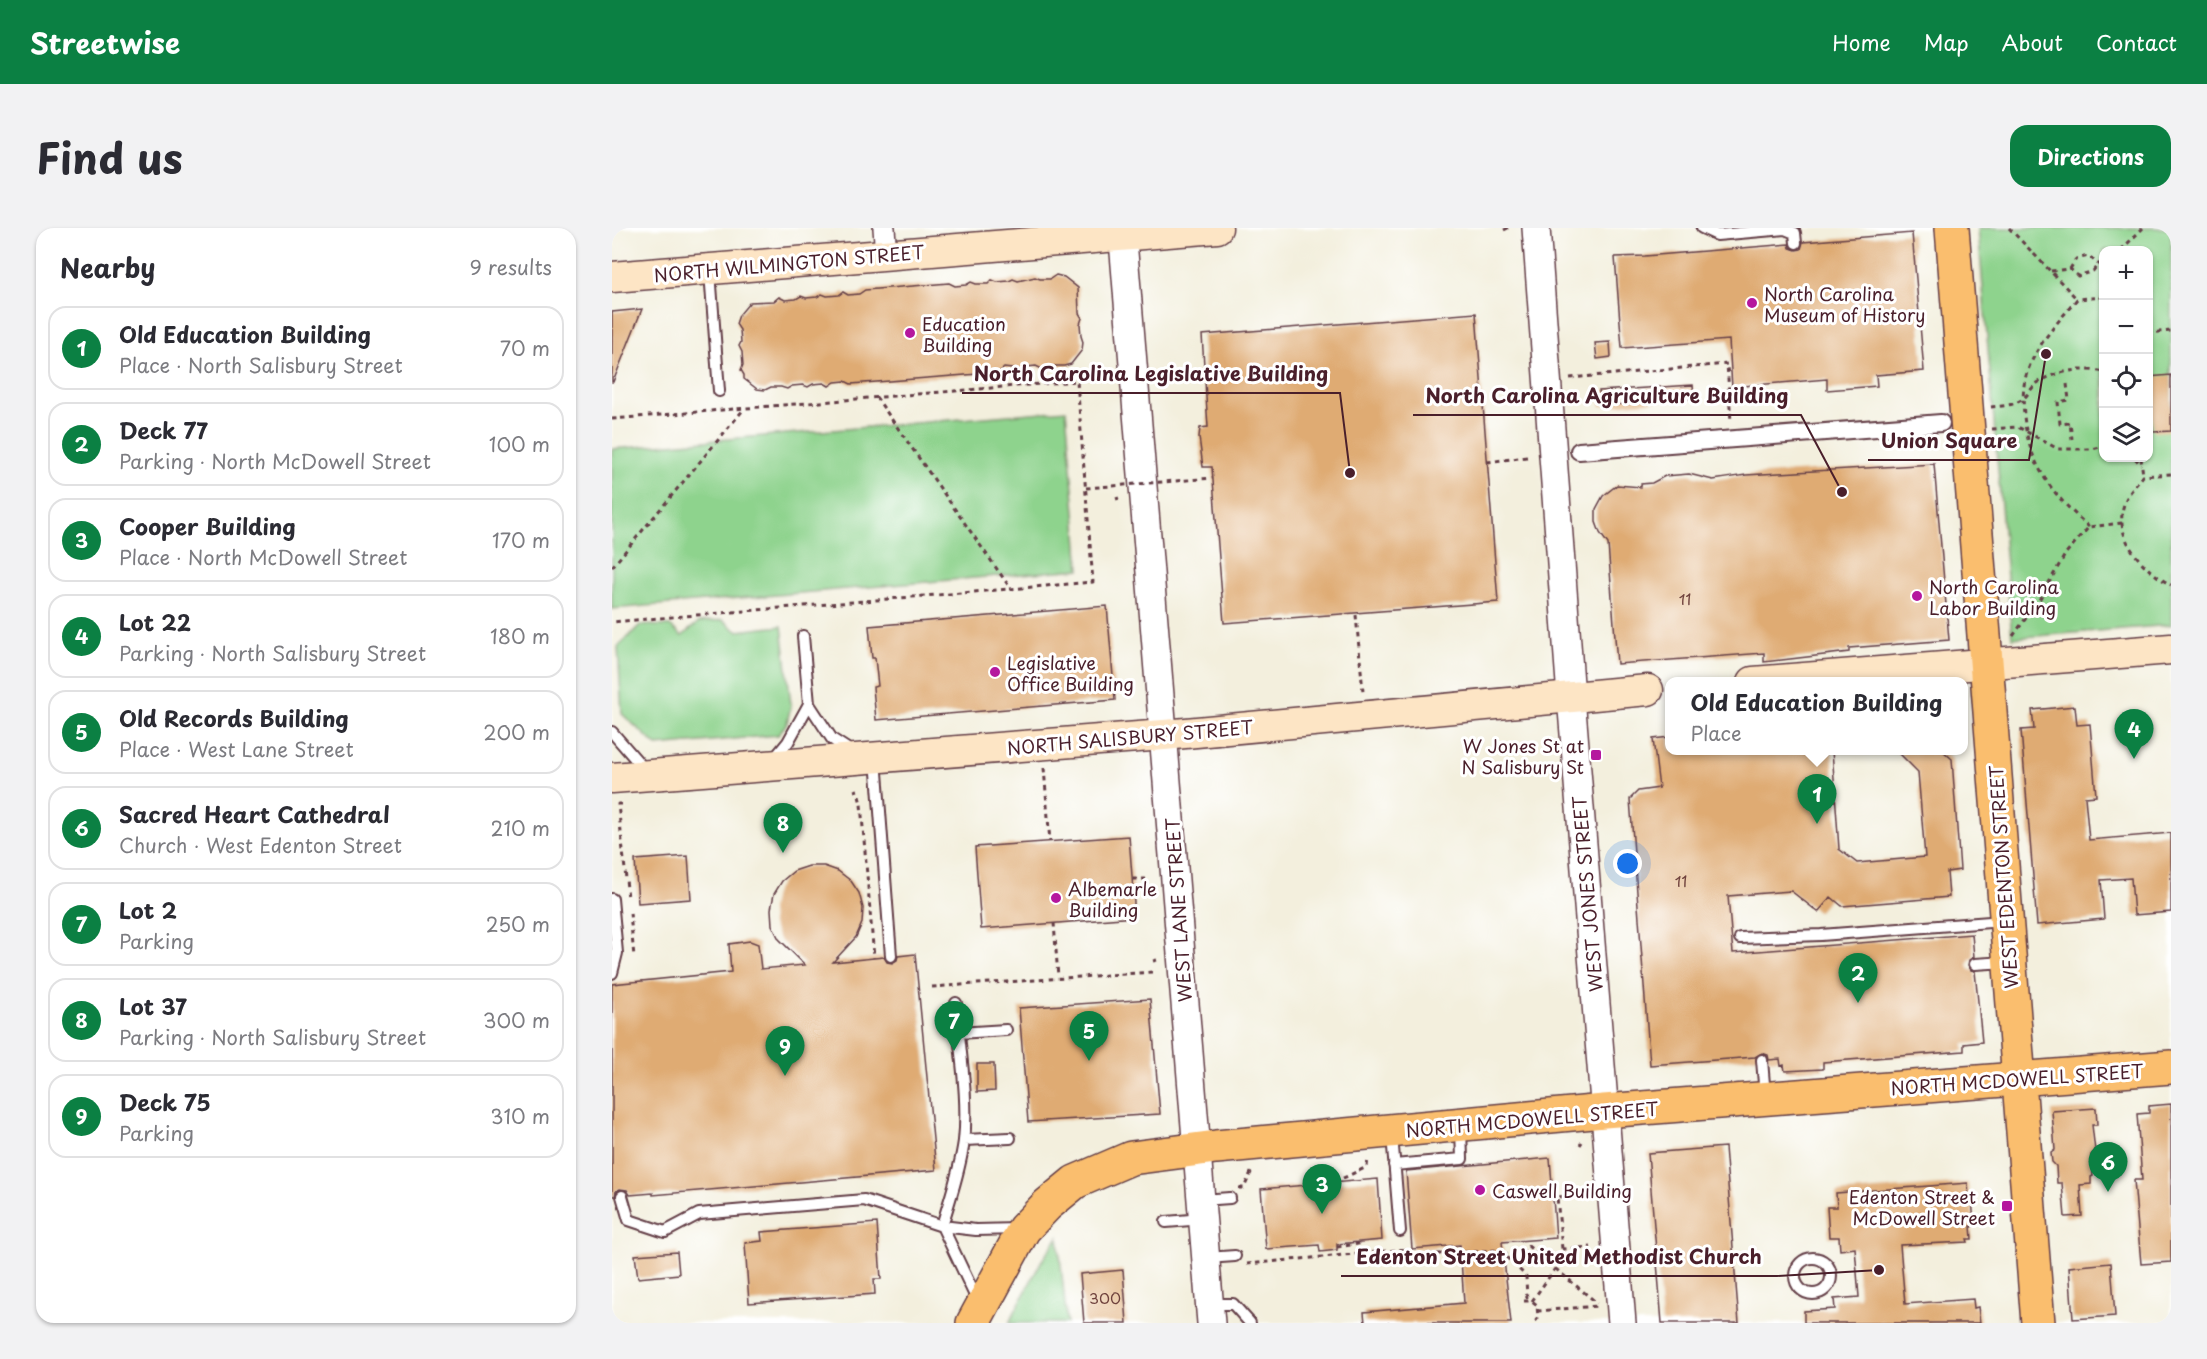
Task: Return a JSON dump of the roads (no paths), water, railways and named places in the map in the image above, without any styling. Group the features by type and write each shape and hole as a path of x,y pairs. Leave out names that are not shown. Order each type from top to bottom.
{"main road":[{"name":"NORTH WILMINGTON STREET","path":"612,277 710,269 885,242 1217,228"},
{"name":"WEST EDENTON STREET","path":"1952,228 2038,1323"},
{"path":"1808,677 2171,649"},
{"name":"NORTH SALISBURY STREET","path":"617,791 650,775 1164,735 1659,689"},
{"name":"NORTH MCDOWELL STREET","path":"977,1315 1024,1229 1047,1205 1075,1182 1131,1158 1197,1149 1604,1111 2171,1067"}],"street":[{"name":"WEST JONES STREET","path":"1536,228 1571,697 1622,1323"},
{"name":"WEST LANE STREET","path":"1123,232 1126,498 1164,735 1210,1314"},
{"path":"1579,451 1732,439 1968,427"}],"lane":[{"path":"1702,228 1717,235 1785,229 1795,233 1796,243"},
{"path":"710,269 718,391"},
{"path":"803,636 809,704 832,739 869,758 891,956"},
{"path":"768,766 788,742 809,704"},
{"path":"612,732 650,775"},
{"path":"612,899 617,953 612,973"},
{"path":"1740,938 2007,921"},
{"path":"1975,964 2010,962"},
{"path":"956,1003 964,1100 964,1140 958,1178 942,1227 977,1315"},
{"path":"958,1033 1005,1029"},
{"path":"1762,1060 1765,1098"},
{"path":"1394,1165 1462,1159 1460,1125"},
{"path":"1392,1132 1400,1231"},
{"path":"964,1140 1010,1138"},
{"path":"622,1196 630,1220 665,1232 699,1214 864,1200 942,1227 976,1230 1024,1229"},
{"path":"1166,1222 1230,1198"},
{"path":"1787,1289 1808,1293 1821,1292 1826,1288 1831,1277 1829,1267 1811,1252 1796,1272 1799,1287 1808,1293"},
{"path":"1206,1258 1235,1256"},
{"path":"1210,1314 1222,1303 1233,1304 1250,1323"}],"place":[{"name":"North Carolina Museum of History","path":"1752,303"},
{"name":"Education Building","path":"910,333"},
{"name":"Union Square","path":"2046,354"},
{"name":"North Carolina Legislative Building","path":"1350,473"},
{"name":"North Carolina Agriculture Building","path":"1842,492"},
{"name":"North Carolina Labor Building","path":"1917,596"},
{"name":"Legislative Office Building","path":"995,672"},
{"name":"W Jones St at N Salisbury St","path":"1596,755"},
{"name":"Lot 22","path":"2134,759"},
{"name":"Old Education Building","path":"1817,824"},
{"name":"Lot 37","path":"783,853"},
{"name":"Albemarle Building","path":"1056,898"},
{"name":"Deck 77","path":"1858,1003"},
{"name":"Lot 2","path":"954,1051"},
{"name":"Old Records Building","path":"1089,1061"},
{"name":"Deck 75","path":"785,1076"},
{"name":"Caswell Building","path":"1480,1190"},
{"name":"Sacred Heart Cathedral","path":"2108,1192"},
{"name":"Edenton Street & McDowell Street","path":"2007,1206"},
{"name":"Cooper Building","path":"1322,1214"},
{"name":"Edenton Street United Methodist Church","path":"1879,1270"}]}
